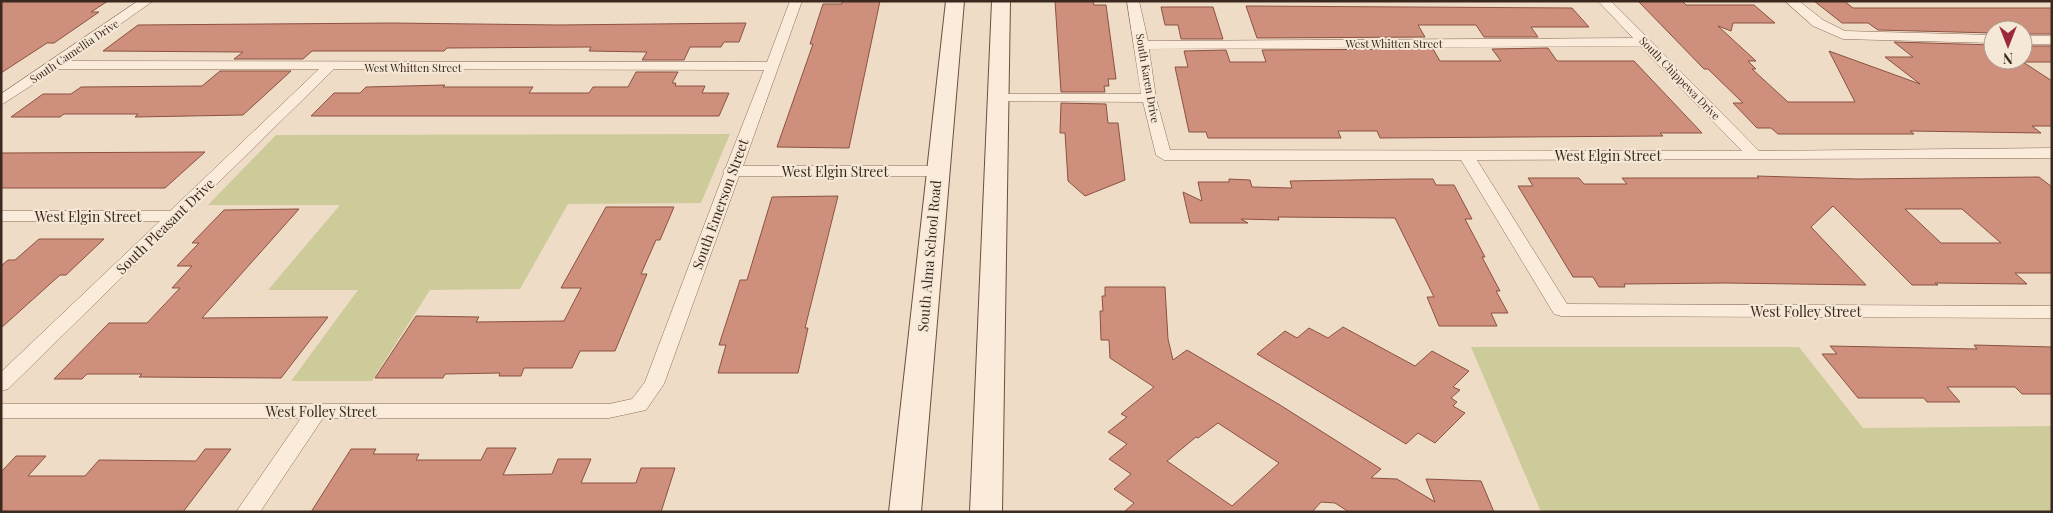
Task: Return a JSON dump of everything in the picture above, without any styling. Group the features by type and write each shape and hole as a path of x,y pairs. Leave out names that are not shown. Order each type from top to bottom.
{"main road":[{"name":"South Alma School Road","path":"905,512 955,1"},
{"path":"986,512 1001,1"}],"street":[{"name":"South Camellia Drive","path":"1,101 147,1"},
{"name":"South Emerson Street","path":"640,405 654,384 731,171 796,1"},
{"name":"South Karen Drive","path":"1133,1 1142,45 1149,98 1164,155"},
{"name":"South Chippewa Drive","path":"1604,1 1754,156"},
{"path":"1791,1 1818,23 1843,35 1983,39"},
{"path":"2033,40 2052,40"},
{"name":"West Whitten Street","path":"1142,45 1645,42"},
{"name":"West Whitten Street","path":"54,65 329,67 772,66"},
{"name":"South Pleasant Drive","path":"1,384 329,67"},
{"path":"999,98 1149,98"},
{"name":"West Elgin Street","path":"1164,155 1754,156 2052,153"},
{"name":"West Folley Street","path":"1466,155 1561,310 2052,312"},
{"name":"West Elgin Street","path":"731,171 938,171"},
{"name":"West Elgin Street","path":"1,216 176,216"},
{"name":"West Folley Street","path":"1,411 609,411 640,405"},
{"path":"247,512 317,411"}],"shaded area":[{"path":"730,134 701,203 568,204 520,289 430,290 372,381 291,381 358,290 268,290 340,205 208,205 276,135"},
{"path":"1471,347 1799,347 1863,428 2052,426 2052,512 1541,512"}],"building":[{"path":"1,1 108,1 91,12 99,12 54,43 47,43 1,73"},
{"path":"842,1 880,1 849,148 777,147 813,44 810,44 823,4 842,4"},
{"path":"1055,1 1093,1 1094,5 1106,5 1116,79 1108,79 1109,86 1104,86 1105,92 1061,92"},
{"path":"1638,1 1682,1 1686,5 1754,5 1775,23 1733,23 1731,31 1718,26 1756,61 1748,61 1756,69 1752,69 1788,102 1855,102 1829,51 1920,84 1885,57 1913,57 1894,42 1983,45 1983,70 2033,69 2052,81 2052,126 2032,126 2041,133 1910,131 1914,134 1778,134 1771,128 1757,128 1733,103 1743,103 1708,69 1704,69"},
{"path":"1814,1 1844,1 1853,8 2052,8 2052,34 2033,34 2033,20 1983,20 1983,33 1878,30 1868,23 1842,23"},
{"path":"1246,6 1572,8 1589,27 1531,27 1538,37 1484,37 1476,25 1418,25 1425,37 1257,38"},
{"path":"1161,7 1213,7 1223,39 1181,39 1178,25 1165,25"},
{"path":"392,23 558,25 746,23 739,42 724,42 721,47 690,47 684,60 642,60 647,52 589,51 591,47 447,48 444,51 312,51 303,59 234,59 243,52 103,51 138,25"},
{"path":"2033,46 2052,46 2052,62 2033,62"},
{"path":"1548,48 1557,61 1634,61 1702,133 1660,133 1663,136 1380,138 1377,131 1338,131 1341,138 1208,138 1206,132 1189,132 1175,67 1188,67 1184,51 1226,50 1230,62 1266,62 1262,50 1433,49 1440,61 1501,61 1492,49"},
{"path":"220,71 291,71 243,115 135,117 138,114 64,114 60,117 11,117 43,94 71,94 81,87 202,86"},
{"path":"636,72 678,72 672,83 676,83 675,86 705,86 702,93 729,93 719,116 311,116 334,93 360,93 366,87 445,85 443,87 533,87 529,93 589,93 593,87 628,87"},
{"path":"1061,103 1106,104 1108,123 1118,123 1125,180 1085,196 1068,181 1065,133 1060,133"},
{"path":"205,152 165,188 1,188 1,153"},
{"path":"1757,176 1857,179 2039,177 2052,187 2052,273 2015,273 2027,284 1935,283 1938,285 1912,285 1833,206 1811,227 1866,285 1726,283 1624,284 1625,287 1599,287 1593,277 1573,277 1518,186 1533,186 1528,178 1579,178 1584,184 1627,184 1622,178 1759,178","holes":["1905,209 1962,209 2001,243 1941,243"]},
{"path":"1229,179 1250,180 1252,187 1292,188 1290,181 1411,179 1433,179 1436,185 1454,185 1472,219 1465,219 1485,257 1482,257 1500,291 1496,291 1508,313 1491,313 1497,326 1439,326 1427,297 1434,297 1395,218 1278,217 1279,220 1241,219 1248,223 1190,223 1183,192 1202,201 1198,182 1229,182"},
{"path":"838,196 805,328 808,328 798,373 718,373 726,345 719,345 740,280 747,280 772,197"},
{"path":"606,207 674,207 660,240 656,240 641,274 647,274 615,351 580,351 572,368 524,368 521,376 499,376 500,373 445,374 443,378 375,378 416,316 479,317 476,322 564,321 581,288 561,288"},
{"path":"299,209 202,318 328,317 281,378 139,377 142,374 87,374 82,379 54,379 109,323 147,323 180,288 172,288 192,266 177,266 199,243 192,243 224,210"},
{"path":"39,239 104,239 66,275 60,275 1,328 1,266 8,260 15,260"},
{"path":"1105,287 1165,287 1168,339 1173,360 1187,350 1280,405 1381,469 1371,478 1397,479 1435,502 1426,479 1481,481 1494,512 1349,512 1335,503 1321,502 1312,512 1124,512 1134,503 1114,489 1131,474 1109,459 1127,444 1108,432 1127,417 1121,414 1154,387 1110,358 1109,340 1101,340 1100,311 1103,311 1102,296 1105,296","holes":["1218,423 1279,463 1232,506 1167,461 1196,437 1198,438"]},
{"path":"1343,327 1415,366 1432,351 1469,371 1453,387 1460,390 1451,398 1457,402 1453,406 1465,413 1435,443 1418,433 1406,444 1257,354 1285,331 1297,338 1309,328 1328,338"},
{"path":"1974,345 2052,347 2052,394 2022,394 2015,387 1947,387 1960,402 1927,402 1924,398 1858,398 1822,354 1837,354 1830,346 1977,349"},
{"path":"487,448 516,448 503,475 552,474 558,459 591,459 581,483 636,483 641,468 675,468 661,512 311,512 351,449 376,449 373,454 419,454 416,460 481,460"},
{"path":"205,449 231,449 183,512 1,512 1,472 16,456 46,456 28,476 85,476 99,460 196,461"}]}
